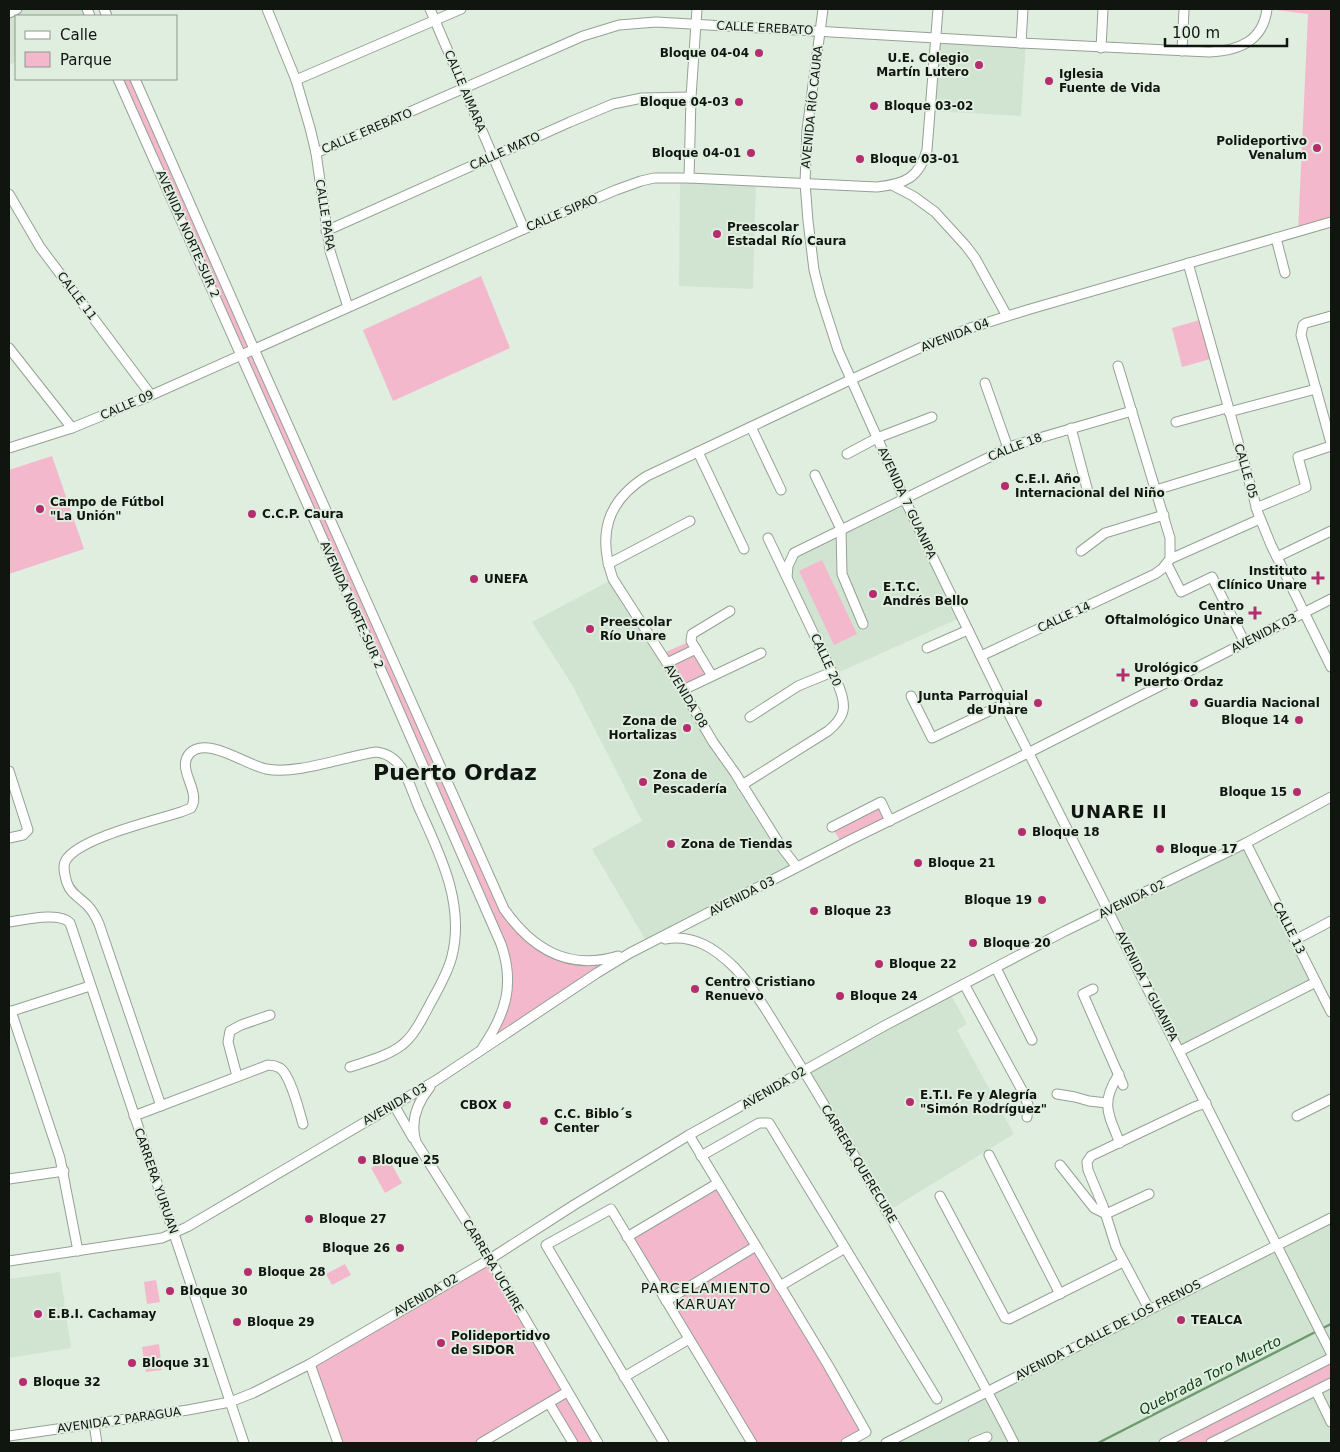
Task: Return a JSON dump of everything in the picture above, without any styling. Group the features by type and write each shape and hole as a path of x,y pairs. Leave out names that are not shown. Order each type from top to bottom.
{"street":[{"path":"9,13 17,9"},
{"name":"CALLE PARA","path":"267,9 296,80 316,153 326,231 336,272 348,307"},
{"name":"CALLE AIMARA","path":"430,9 524,229"},
{"path":"296,80 461,9"},
{"path":"689,178 697,9"},
{"name":"AVENIDA RÍO CAURA","path":"823,9 808,130 805,183 811,247 820,294 831,331 850,380"},
{"path":"936,38 938,9"},
{"path":"1021,44 1023,9"},
{"path":"1101,48 1103,9"},
{"path":"1182,51 1184,9"},
{"name":"CALLE EREBATO","path":"316,153 583,36 636,23 1101,48 1222,52 1240,47 1255,36 1262,28 1267,9"},
{"name":"CALLE SIPAO","path":"241,354 524,229 641,181 667,177 861,187 892,185 905,181 915,174 923,164 927,150 936,38"},
{"name":"AVENIDA NORTE-SUR 2","path":"118,80 428,776 505,956 508,988 503,1012 480,1051"},
{"name":"AVENIDA NORTE-SUR 2","path":"135,80 504,909 522,933 542,948 562,957 596,961 630,953"},
{"name":"CALLE MATO","path":"326,231 613,104 642,98 692,97"},
{"path":"892,185 913,196 934,212 966,246 975,258 1007,316"},
{"name":"CALLE 11","path":"9,194 40,247 151,395"},
{"name":"AVENIDA 04","path":"611,514 634,484 647,476 939,340 1007,316 1331,222"},
{"path":"1276,238 1285,273"},
{"name":"CALLE 05","path":"1188,264 1256,508 1277,557 1331,667"},
{"path":"1256,508 1306,487 1298,457 1331,444 1327,413 1316,388 1301,339 1301,330 1303,325 1331,316"},
{"path":"9,348 72,428"},
{"name":"CALLE 09","path":"9,448 72,428 241,354"},
{"path":"1118,366 1164,515 1171,545 1168,561 1180,592 1212,577 1245,643"},
{"name":"AVENIDA 7 GUANIPA","path":"850,380 904,498 1028,753 1331,1353"},
{"path":"985,383 1008,448"},
{"path":"1176,422 1316,388"},
{"name":"CALLE 18","path":"904,498 1008,448 1132,411"},
{"path":"847,454 877,438 932,418"},
{"path":"751,427 781,490"},
{"path":"1070,428 1088,492"},
{"path":"698,452 744,549"},
{"path":"1156,490 1244,463"},
{"path":"815,474 841,529 842,574 862,624"},
{"path":"787,577 788,566 794,553 904,498"},
{"name":"AVENIDA 08","path":"611,514 605,538 608,564 613,579 683,690 713,742 780,846 797,867"},
{"path":"1081,551 1092,541 1106,533 1164,515"},
{"name":"CALLE 14","path":"981,656 1114,594 1154,574 1168,561 1260,519"},
{"path":"608,564 690,521"},
{"path":"1277,557 1331,531"},
{"name":"CALLE 20","path":"742,785 828,731 839,721 844,709 844,701 839,687 768,538"},
{"name":"AVENIDA 03","path":"9,1261 149,1240 175,1233 209,1215 435,1081 630,953 1331,598"},
{"path":"712,676 694,645 692,634 730,611"},
{"path":"927,648 968,630"},
{"path":"666,663 694,645"},
{"path":"683,690 761,653"},
{"path":"750,717 798,686 832,672"},
{"path":"911,696 932,738 1004,704"},
{"path":"161,1106 99,924 93,911 72,892 67,884 64,865 66,859 72,854 100,838 190,808 194,798 185,764 190,753 202,748 215,748 251,765 275,770 293,769 376,752 388,754 400,764 431,834 453,893 456,920 452,956 436,994 407,1041 392,1050 350,1067"},
{"path":"9,771 28,826 28,830 23,835 9,838"},
{"name":"AVENIDA 02","path":"230,1402 253,1393 310,1364 490,1259 574,1205 689,1136 940,995 1065,931 1246,843 1331,798"},
{"path":"832,827 881,802 890,821"},
{"name":"CALLE 13","path":"1246,843 1331,1012"},
{"name":"CARRERA YURUAN","path":"9,922 48,917 67,919 74,932 90,986 175,1233 244,1443"},
{"path":"1295,940 1331,921"},
{"name":"CARRERA QUERECURE","path":"657,940 684,937 699,941 723,957 748,984 804,1071 900,1233 988,1391 1014,1443"},
{"path":"996,968 1032,1040"},
{"path":"1180,1051 1316,982"},
{"path":"964,984 1023,1092 1028,1105 1027,1117"},
{"path":"78,1251 64,1171 55,1138 10,1012 90,986"},
{"path":"1092,989 1083,994 1123,1085"},
{"path":"237,1076 228,1042 230,1031 270,1015"},
{"path":"134,1116 268,1065 276,1066 282,1070 287,1078 303,1124"},
{"path":"1119,1074 1108,1093 1107,1103 1120,1143"},
{"name":"CARRERA UCHIRE","path":"416,1142 414,1134 415,1115 424,1094 435,1081"},
{"path":"1057,1094 1107,1103"},
{"path":"1297,1116 1331,1099"},
{"path":"1149,1310 1116,1247 1087,1162 1091,1156 1206,1103"},
{"name":"CARRERA UCHIRE","path":"394,1105 490,1259 598,1443"},
{"path":"701,1156 759,1123 769,1123 938,1399"},
{"path":"689,1136 866,1432 846,1443"},
{"path":"989,1155 1060,1294"},
{"path":"1060,1164 1094,1208 1106,1214"},
{"path":"9,1179 64,1171"},
{"path":"627,1237 718,1183"},
{"path":"1106,1214 1149,1194"},
{"path":"940,1196 1004,1316 1010,1319 1123,1262"},
{"path":"664,1443 546,1246 611,1209 752,1443"},
{"name":"AVENIDA 1 CALLE DE LOS FRENOS","path":"886,1443 1331,1218"},
{"path":"666,1301 756,1246"},
{"path":"780,1286 845,1248"},
{"path":"624,1377 689,1339"},
{"path":"1164,1443 1331,1358"},
{"path":"310,1364 338,1443"},
{"path":"1211,1443 1331,1383"},
{"path":"1316,1391 1331,1422"},
{"path":"481,1443 567,1392"},
{"name":"AVENIDA 2 PARAGUA","path":"9,1436 188,1410 230,1402"},
{"path":"549,1403 573,1443"},
{"path":"94,1424 97,1443"},
{"path":"973,1443 987,1437"}],"shaded area":[{"path":"9,9 87,9 90,15 15,15 15,62 9,65"},
{"name":"U.E. Colegio Martín Lutero","path":"936,38 1026,44 1021,116 930,111"},
{"name":"Preescolar Estadal Río Caura","path":"680,177 756,181 753,289 679,286"},
{"name":"E.T.C. Andrés Bello","path":"904,498 962,617 833,675 787,577 794,553"},
{"path":"613,579 797,867 648,944 592,849 642,821 571,683 532,622"},
{"path":"1246,843 1316,982 1180,1051 1108,911"},
{"name":"E.T.I. Fe y Alegría \"Simón Rodríguez\"","path":"949,991 967,1024 957,1030 1014,1134 888,1211 804,1071"},
{"path":"1331,1218 1331,1358 1164,1443 886,1443"},
{"name":"E.B.I. Cachamay","path":"60,1272 71,1348 9,1358 9,1279"},
{"path":"1331,1383 1331,1443 1211,1443"}],"green space":[{"name":"Polideportivo Venalum","path":"1267,9 1331,9 1331,222 1298,232 1308,14"},
{"path":"118,80 135,80 480,856 522,933 573,959 630,953 480,1051 503,1012 507,966"},
{"path":"481,276 510,348 393,401 363,330"},
{"path":"1203,319 1214,358 1182,367 1172,328"},
{"name":"Campo de Fútbol \"La Unión\"","path":"52,456 84,549 9,574 9,470"},
{"path":"822,560 857,634 834,645 799,571"},
{"path":"691,641 712,676 683,690 661,654"},
{"path":"881,802 890,821 842,844 832,827"},
{"path":"388,1158 402,1183 385,1193 371,1168"},
{"path":"718,1183 866,1432 846,1443 752,1443 627,1237"},
{"name":"Polideportidvo de SIDOR","path":"488,1259 598,1443 573,1443 548,1403 481,1443 338,1443 310,1364"},
{"path":"345,1264 351,1275 332,1285 326,1274"},
{"path":"156,1280 160,1302 147,1304 144,1282"},
{"path":"159,1344 162,1370 146,1372 142,1347"},
{"path":"1331,1358 1331,1383 1211,1443 1164,1443"}],"waterway":[{"name":"Quebrada Toro Muerto","path":"1098,1443 1331,1324"}],"place":[{"name":"Bloque 04-04","path":"759,53"},
{"name":"U.E. Colegio Martín Lutero","path":"979,65"},
{"name":"Iglesia Fuente de Vida","path":"1049,81"},
{"name":"Bloque 04-03","path":"739,102"},
{"name":"Bloque 03-02","path":"874,106"},
{"name":"Polideportivo Venalum","path":"1317,148"},
{"name":"Bloque 04-01","path":"751,153"},
{"name":"Bloque 03-01","path":"860,159"},
{"name":"Preescolar Estadal Río Caura","path":"717,234"},
{"name":"C.E.I. Año Internacional del Niño","path":"1005,486"},
{"name":"Campo de Fútbol \"La Unión\"","path":"40,509"},
{"name":"C.C.P. Caura","path":"252,514"},
{"name":"Instituto Clínico Unare","path":"1318,578"},
{"name":"UNEFA","path":"474,579"},
{"name":"E.T.C. Andrés Bello","path":"873,594"},
{"name":"Centro Oftalmológico Unare","path":"1255,613"},
{"name":"Preescolar Río Unare","path":"590,629"},
{"name":"Urológico Puerto Ordaz","path":"1123,675"},
{"name":"Junta Parroquial de Unare","path":"1038,703"},
{"name":"Guardia Nacional","path":"1194,703"},
{"name":"Bloque 14","path":"1299,720"},
{"name":"Zona de Hortalizas","path":"687,728"},
{"name":"Zona de Pescadería","path":"643,782"},
{"name":"Bloque 15","path":"1297,792"},
{"name":"Bloque 18","path":"1022,832"},
{"name":"Zona de Tiendas","path":"671,844"},
{"name":"Bloque 17","path":"1160,849"},
{"name":"Bloque 21","path":"918,863"},
{"name":"Bloque 19","path":"1042,900"},
{"name":"Bloque 23","path":"814,911"},
{"name":"Bloque 20","path":"973,943"},
{"name":"Bloque 22","path":"879,964"},
{"name":"Centro Cristiano Renuevo","path":"695,989"},
{"name":"Bloque 24","path":"840,996"},
{"name":"E.T.I. Fe y Alegría \"Simón Rodríguez\"","path":"910,1102"},
{"name":"CBOX","path":"507,1105"},
{"name":"C.C. Biblo´s Center","path":"544,1121"},
{"name":"Bloque 25","path":"362,1160"},
{"name":"Bloque 27","path":"309,1219"},
{"name":"Bloque 26","path":"400,1248"},
{"name":"Bloque 28","path":"248,1272"},
{"name":"Bloque 30","path":"170,1291"},
{"name":"E.B.I. Cachamay","path":"38,1314"},
{"name":"TEALCA","path":"1181,1320"},
{"name":"Bloque 29","path":"237,1322"},
{"name":"Polideportidvo de SIDOR","path":"441,1343"},
{"name":"Bloque 31","path":"132,1363"},
{"name":"Bloque 32","path":"23,1382"}],"district":[{"name":"Puerto Ordaz","path":"455,772"},
{"name":"UNARE II","path":"1119,811"},
{"name":"PARCELAMIENTO KARUAY","path":"706,1296"}]}
